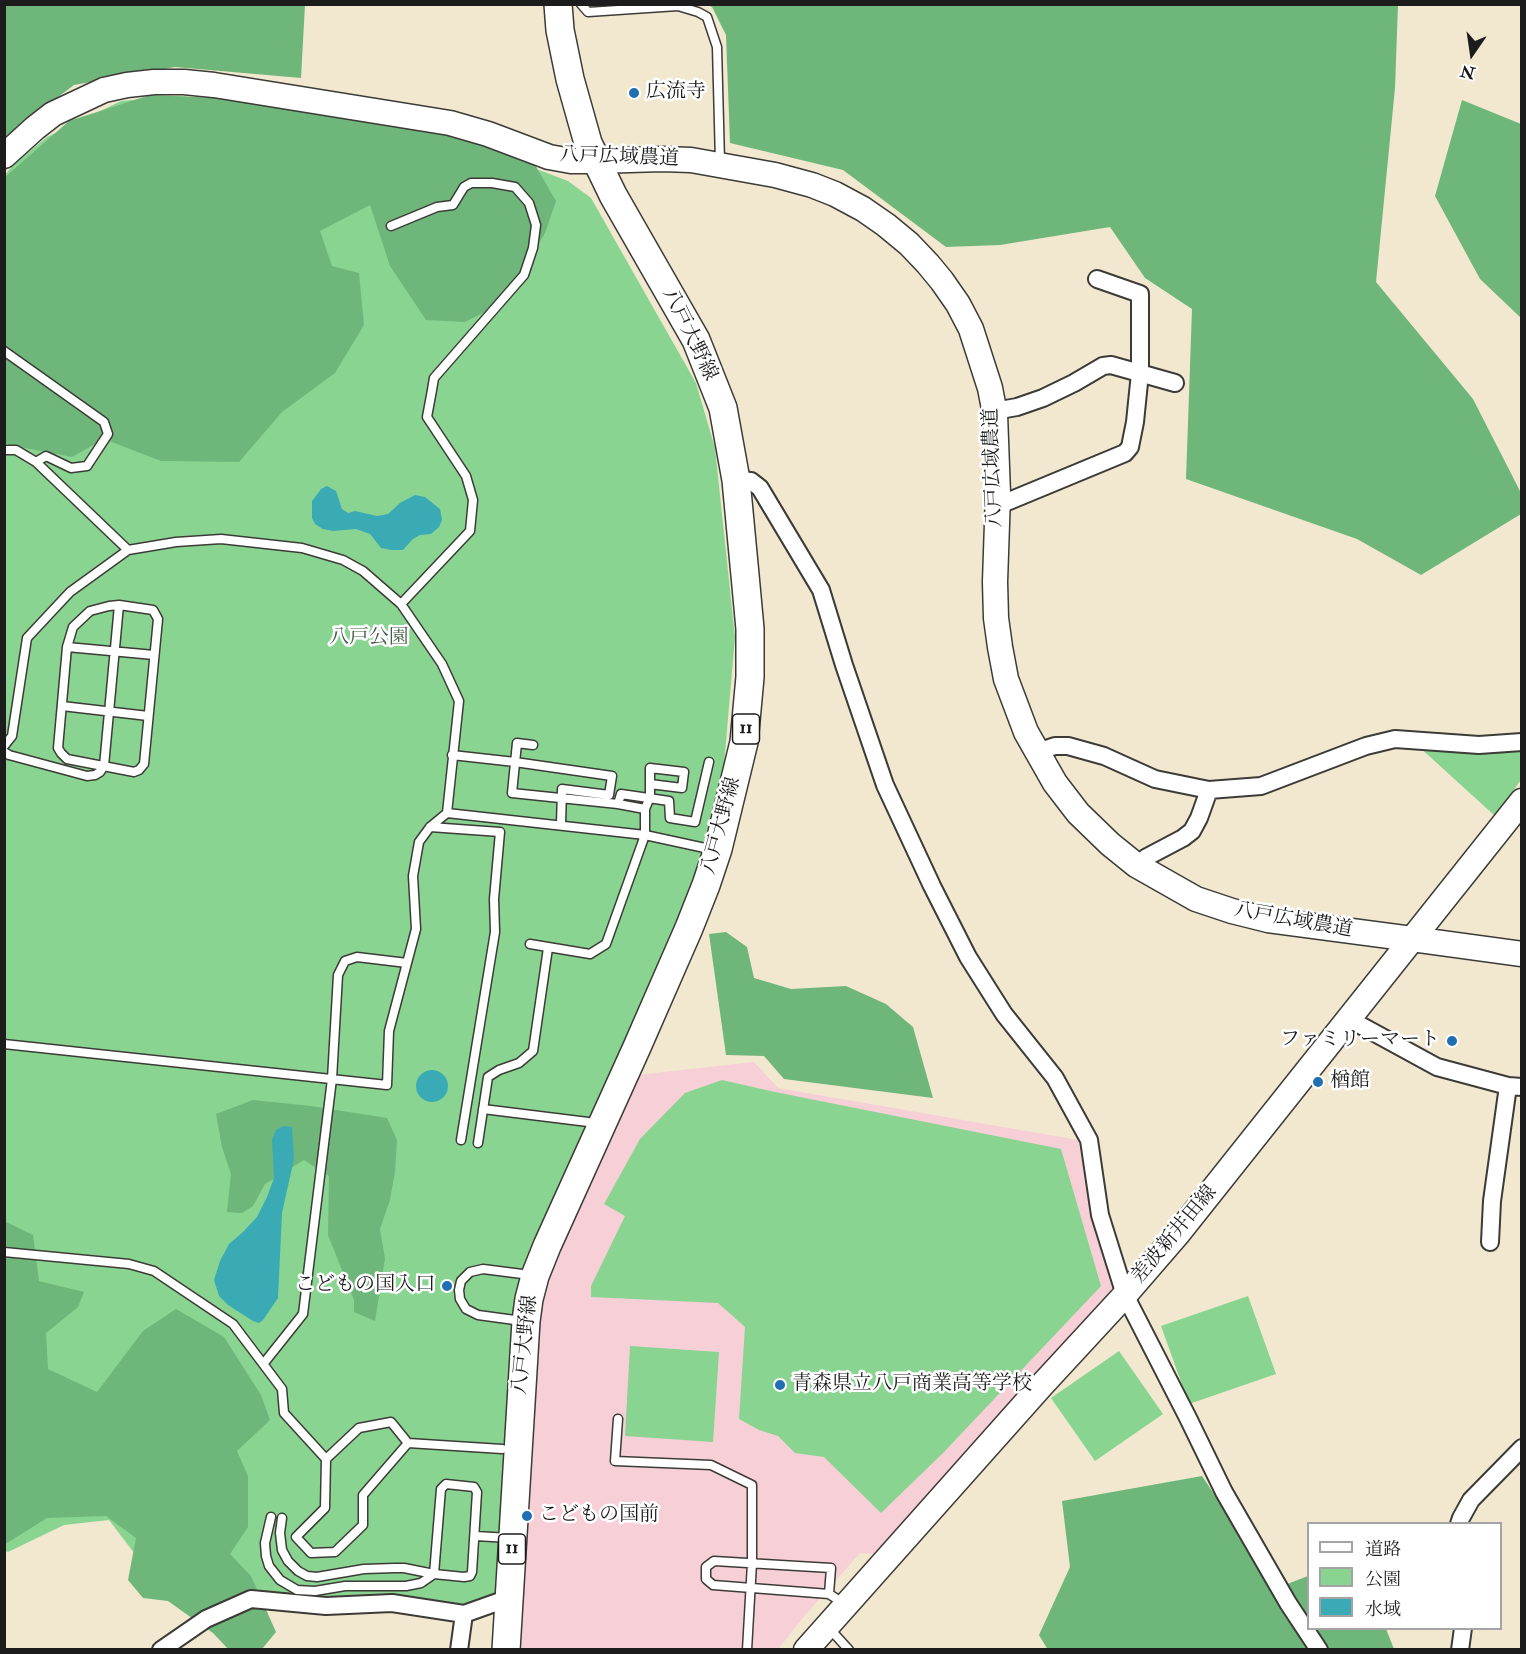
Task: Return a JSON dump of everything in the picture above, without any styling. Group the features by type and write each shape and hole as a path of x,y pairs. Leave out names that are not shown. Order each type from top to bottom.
{"main road":[{"name":"八戸大野線","path":"506,1650 529,1299 547,1246 638,1047 706,885 718,849 744,742 750,677 750,629 736,480 723,408 696,340 614,198 588,143 570,79 558,4"}],"street":[{"name":"八戸広域農道","path":"4,156 53,114 104,90 154,82 184,82 450,123 549,156 570,160 691,160 775,175 835,194 863,209 909,244 942,281 958,304 971,329 990,387 994,411 997,453 996,618 1006,679 1026,732 1055,783 1078,813 1136,865 1196,899 1232,911 1268,920 1521,954"},
{"path":"997,506 1125,453 1130,447 1140,373 1140,294 1097,279"},
{"path":"994,411 1017,407 1042,398 1103,366 1111,365 1175,383"},
{"path":"736,480 750,482 760,488 821,590 843,665 885,785 932,886 968,957 1004,1014 1056,1078 1089,1140 1100,1215 1125,1295 1224,1492 1288,1603 1319,1650"},
{"path":"1037,752 1055,746 1068,746 1104,756 1155,779 1209,790 1262,786 1366,746 1395,739 1479,745 1521,742"},
{"path":"1136,865 1192,831 1209,790"},
{"name":"差波新井田線","path":"806,1650 826,1626 837,1599 1041,1386 1176,1236 1521,801"},
{"path":"1349,1019 1437,1067 1515,1087 1492,1201 1490,1242"},
{"path":"1460,1522 1471,1500 1521,1448"},
{"path":"161,1650 206,1619 251,1599 326,1606 392,1603 464,1614 509,1598"},
{"path":"459,1650 464,1614"},
{"path":"1460,1650 1463,1630"}],"lane":[{"path":"581,4 588,12 678,6 707,17 717,47 720,165"},
{"path":"391,226 437,207 453,205 464,187 471,183 492,183 515,187 529,202 536,225 533,248 524,275 434,378 427,417 466,476 473,500 470,531 401,604"},
{"path":"4,351 104,422 108,434 87,466 71,468 46,456 36,462"},
{"path":"4,450 16,450 36,462 128,550"},
{"path":"4,746 12,736 27,638 70,592 128,550 176,542 221,539 302,548 343,560 363,571 401,604 442,664 459,701 447,813"},
{"path":"4,752 87,776 95,775 104,766 119,605"},
{"path":"119,605 153,610 156,614 158,620 144,764 134,772 68,759 58,748 67,646 73,627 90,611 119,605"},
{"path":"67,646 154,655"},
{"path":"62,706 148,716"},
{"path":"533,745 516,743 512,793 645,809"},
{"path":"452,755 612,776 609,795 562,789 561,825"},
{"path":"618,804 621,794 669,801 670,818 695,822 709,762"},
{"path":"530,944 590,954 606,944 645,835 645,809 650,797 650,784"},
{"path":"4,1044 387,1085 389,1031 416,929 413,876 419,842 430,827 447,813 645,835 705,848"},
{"path":"430,827 500,832 494,899 495,932 461,1140"},
{"path":"478,1143 488,1077 519,1063 533,1051 548,948"},
{"path":"264,1363 303,1314 332,1079 338,975 345,961 357,957 407,963"},
{"path":"483,1109 588,1122"},
{"path":"4,1252 129,1264 154,1270 233,1324 282,1389 284,1413 326,1459 325,1508 296,1537 311,1553 335,1552 363,1525 363,1495 408,1443"},
{"path":"526,1321 478,1315 466,1309 460,1299 459,1290 461,1281 471,1272 483,1269 535,1276"},
{"path":"618,1419 615,1461 711,1465 752,1485 752,1563 747,1650"},
{"path":"326,1459 359,1428 391,1422 408,1443 502,1449"},
{"path":"282,1518 280,1533 282,1550 288,1561 307,1576 317,1577 364,1569 404,1568 434,1574 464,1577 470,1576 472,1572 477,1492 474,1487 446,1484 441,1490 434,1574"},
{"path":"271,1517 265,1543 269,1566 279,1580 297,1590 315,1591 345,1586 406,1586 421,1583 434,1574"},
{"path":"475,1536 513,1538"},
{"path":"714,1561 752,1563 831,1568 837,1599 713,1585 706,1579 706,1567 714,1561"},
{"path":"826,1626 849,1650"}],"shaded area":[{"name":"青森県立八戸商業高等学校","path":"754,1062 778,1088 1078,1140 1092,1213 1115,1286 874,1554 860,1553 778,1649 521,1650 537,1333 544,1290 560,1241 637,1075"}],"green space":[{"path":"5,5 305,5 301,78 175,67 74,85 5,137"},
{"path":"708,5 1398,5 1395,88 1376,282 1473,399 1521,493 1521,514 1421,575 1357,539 1186,479 1192,309 1145,278 1110,227 1000,245 946,247 843,170 730,143 726,35 712,7"},
{"path":"150,95 243,99 427,128 531,158 556,201 545,233 502,303 465,322 426,320 390,266 370,205 320,231 332,266 359,273 364,325 335,373 282,412 239,462 161,461 104,439 72,457 9,445 5,442 4,178 69,121"},
{"name":"八戸公園","path":"183,96 465,142 568,181 591,198 696,383 715,448 735,637 724,765 692,886 595,1113 528,1254 514,1309 511,1332 497,1596 460,1606 396,1595 297,1598 144,1566 109,1520 64,1525 8,1552 5,1551 4,176 13,165 47,137 121,101"},
{"path":"1462,100 1521,124 1521,318 1480,279 1435,196"},
{"path":"1417,745 1521,749 1521,780 1495,816"},
{"path":"726,932 747,947 754,978 791,989 846,986 886,1004 913,1027 933,1098 784,1079 764,1056 726,1055 709,934"},
{"path":"722,1080 1061,1149 1101,1286 943,1453 881,1513 824,1457 795,1453 778,1436 759,1430 739,1419 745,1327 718,1303 591,1297 591,1286 625,1216 604,1204 640,1139 685,1093"},
{"path":"253,1100 387,1118 397,1140 390,1200 380,1229 385,1259 375,1321 354,1312 354,1300 328,1235 329,1176 304,1160 265,1184 253,1206 242,1213 227,1212 231,1174 222,1147 216,1114"},
{"path":"4,1221 33,1235 39,1281 84,1292 78,1307 46,1333 48,1369 97,1392 143,1331 176,1309 224,1337 261,1395 270,1420 237,1451 248,1476 248,1527 230,1554 251,1576 276,1632 262,1649 228,1649 213,1633 168,1601 143,1598 128,1580 136,1538 106,1516 47,1518 5,1543"},
{"path":"1248,1296 1276,1374 1189,1404 1161,1326"},
{"path":"630,1346 719,1352 713,1442 625,1436"},
{"path":"1119,1351 1163,1414 1095,1461 1051,1398"},
{"path":"1202,1476 1277,1588 1307,1576 1307,1630 1386,1630 1394,1649 1048,1650 1039,1635 1070,1567 1062,1501"}],"water":[{"path":"327,486 336,491 342,509 348,513 355,511 377,516 388,514 400,503 415,495 425,497 440,509 442,520 439,527 431,534 420,535 413,539 403,550 381,548 370,534 356,529 333,531 315,524 312,518 312,501 321,489"},
{"path":"432,1070 443,1075 448,1086 443,1097 432,1102 421,1097 416,1086 421,1075"},
{"path":"283,1126 292,1127 294,1159 282,1213 278,1298 259,1323 228,1305 219,1296 214,1280 229,1244 257,1217 267,1197 274,1178 272,1140 276,1130"}],"place":[{"name":"広流寺","path":"634,93"},
{"name":"ファミリーマート","path":"1452,1041"},
{"name":"楢館","path":"1318,1082"},
{"name":"こどもの国入口","path":"447,1286"},
{"name":"青森県立八戸商業高等学校","path":"780,1385"},
{"name":"こどもの国前","path":"527,1516"}]}
